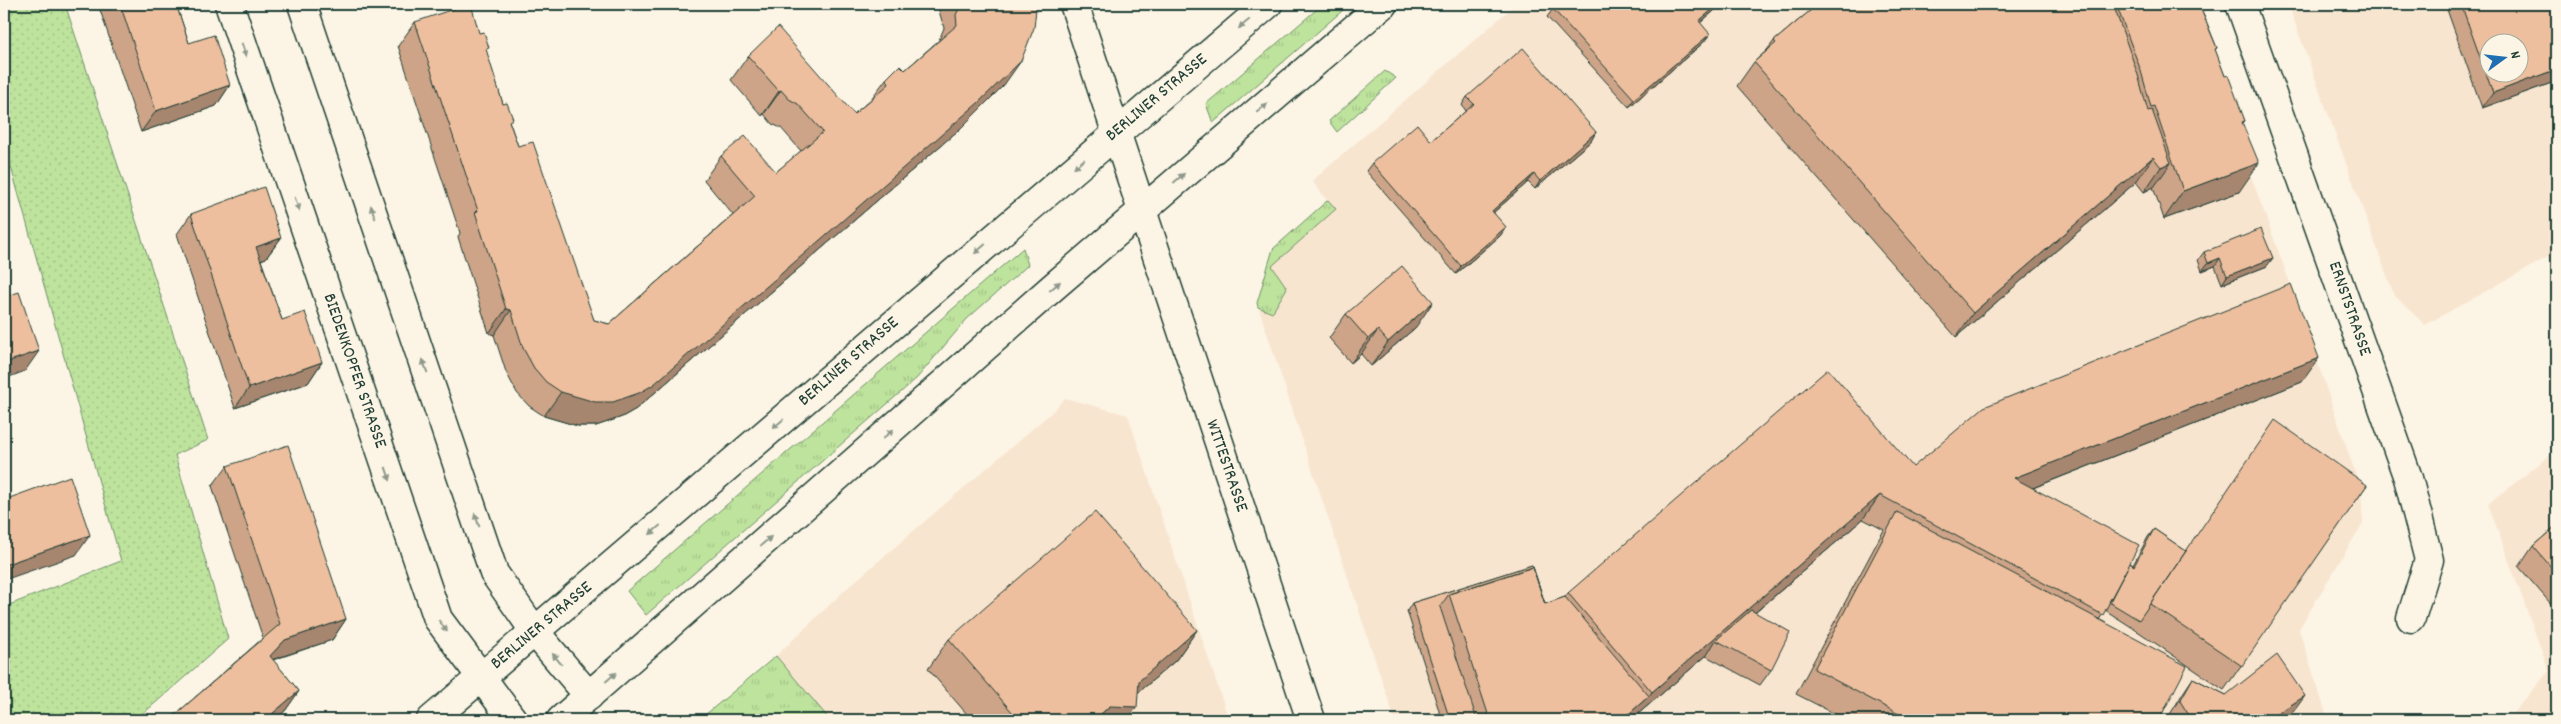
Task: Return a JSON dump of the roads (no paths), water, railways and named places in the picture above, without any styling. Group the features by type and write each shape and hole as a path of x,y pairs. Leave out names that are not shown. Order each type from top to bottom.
{"main road":[{"name":"BIEDENKOPFER STRASSE","path":"229,4 438,619 513,720"},
{"path":"302,4 494,573 535,632 589,696"},
{"name":"WITTESTRASSE","path":"1074,4 1284,635 1310,720"},
{"name":"BERLINER STRASSE","path":"431,720 1116,132 1268,4"},
{"path":"561,720 1142,210 1383,4"},
{"name":"ERNSTSTRASSE","path":"2240,4 2408,478 2428,560 2411,618"}]}
